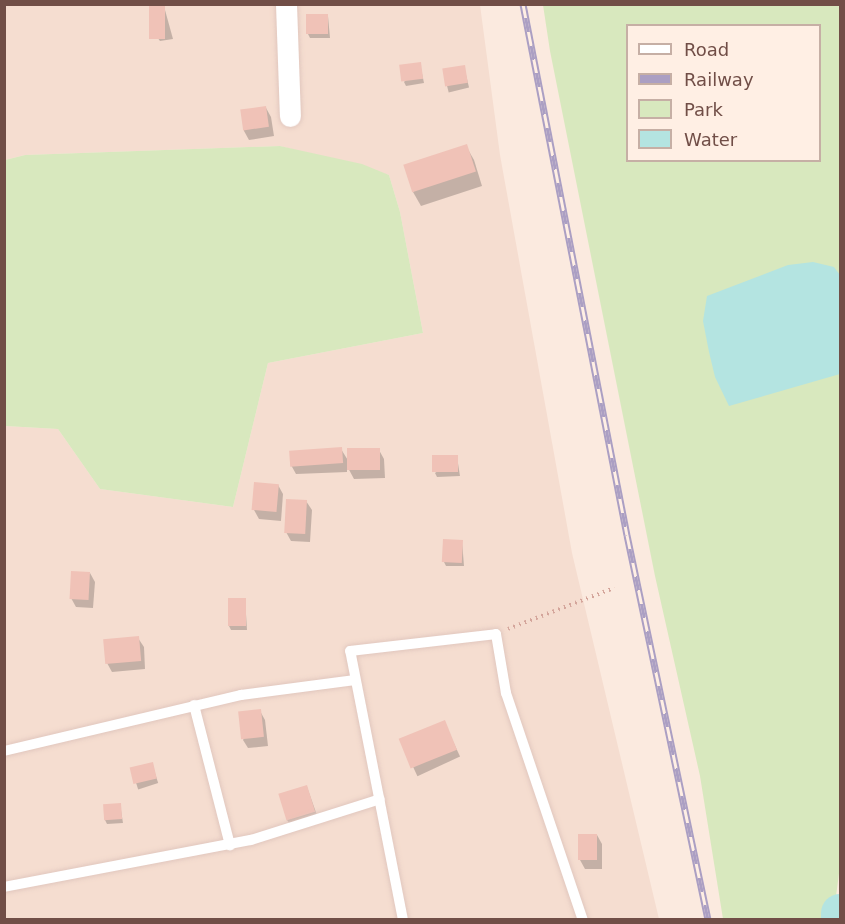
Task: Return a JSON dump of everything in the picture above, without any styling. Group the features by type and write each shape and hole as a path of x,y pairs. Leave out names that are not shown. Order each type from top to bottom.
{"street":[{"path":"286,4 290,116"}],"lane":[{"path":"403,920 380,799 349,658 350,651 496,634 506,693 583,920"},
{"path":"4,751 194,705 355,680"},
{"path":"194,705 230,845"},
{"path":"4,887 230,845 380,799"}],"path":[{"path":"496,634 614,588"}],"shaded area":[{"path":"5,5 480,5 500,155 572,553 659,919 5,919 4,426 58,429 100,489 233,507 268,363 423,333 400,212 389,175 280,146 25,155 5,160"}],"green space":[{"path":"543,5 840,5 840,866 833,919 723,919 700,776 655,576 550,51"},
{"path":"280,146 362,164 389,175 400,212 423,333 268,363 233,507 100,489 58,429 5,426 5,160 25,155"}],"water":[{"path":"813,262 834,267 840,275 840,374 729,406 715,377 709,352 703,321 707,296 788,265"}],"building":[{"path":"149,4 165,4 165,39 149,39"},
{"path":"306,14 328,14 328,34 306,34"},
{"path":"421,62 423,79 401,82 399,65"},
{"path":"465,65 468,83 445,86 442,69"},
{"path":"266,106 269,127 243,130 240,110"},
{"path":"467,144 476,172 412,192 403,165"},
{"path":"342,447 343,463 290,467 289,451"},
{"path":"347,448 380,448 380,470 347,470"},
{"path":"432,455 458,455 458,472 432,472"},
{"path":"254,482 279,484 276,512 252,510"},
{"path":"286,499 307,500 305,534 284,533"},
{"path":"443,539 463,540 462,563 442,562"},
{"path":"71,571 90,572 89,600 70,599"},
{"path":"228,598 246,598 246,626 228,626"},
{"path":"139,636 141,661 105,664 103,639"},
{"path":"261,709 264,737 241,739 238,711"},
{"path":"445,720 457,750 411,768 399,739"},
{"path":"153,762 157,779 133,784 130,767"},
{"path":"307,785 315,812 286,821 278,794"},
{"path":"121,803 122,819 104,820 103,804"},
{"path":"578,834 597,834 597,860 578,860"}],"waterway":[{"path":"840,913 840,920"}],"railway":[{"path":"523,4 627,535 708,920"}]}
